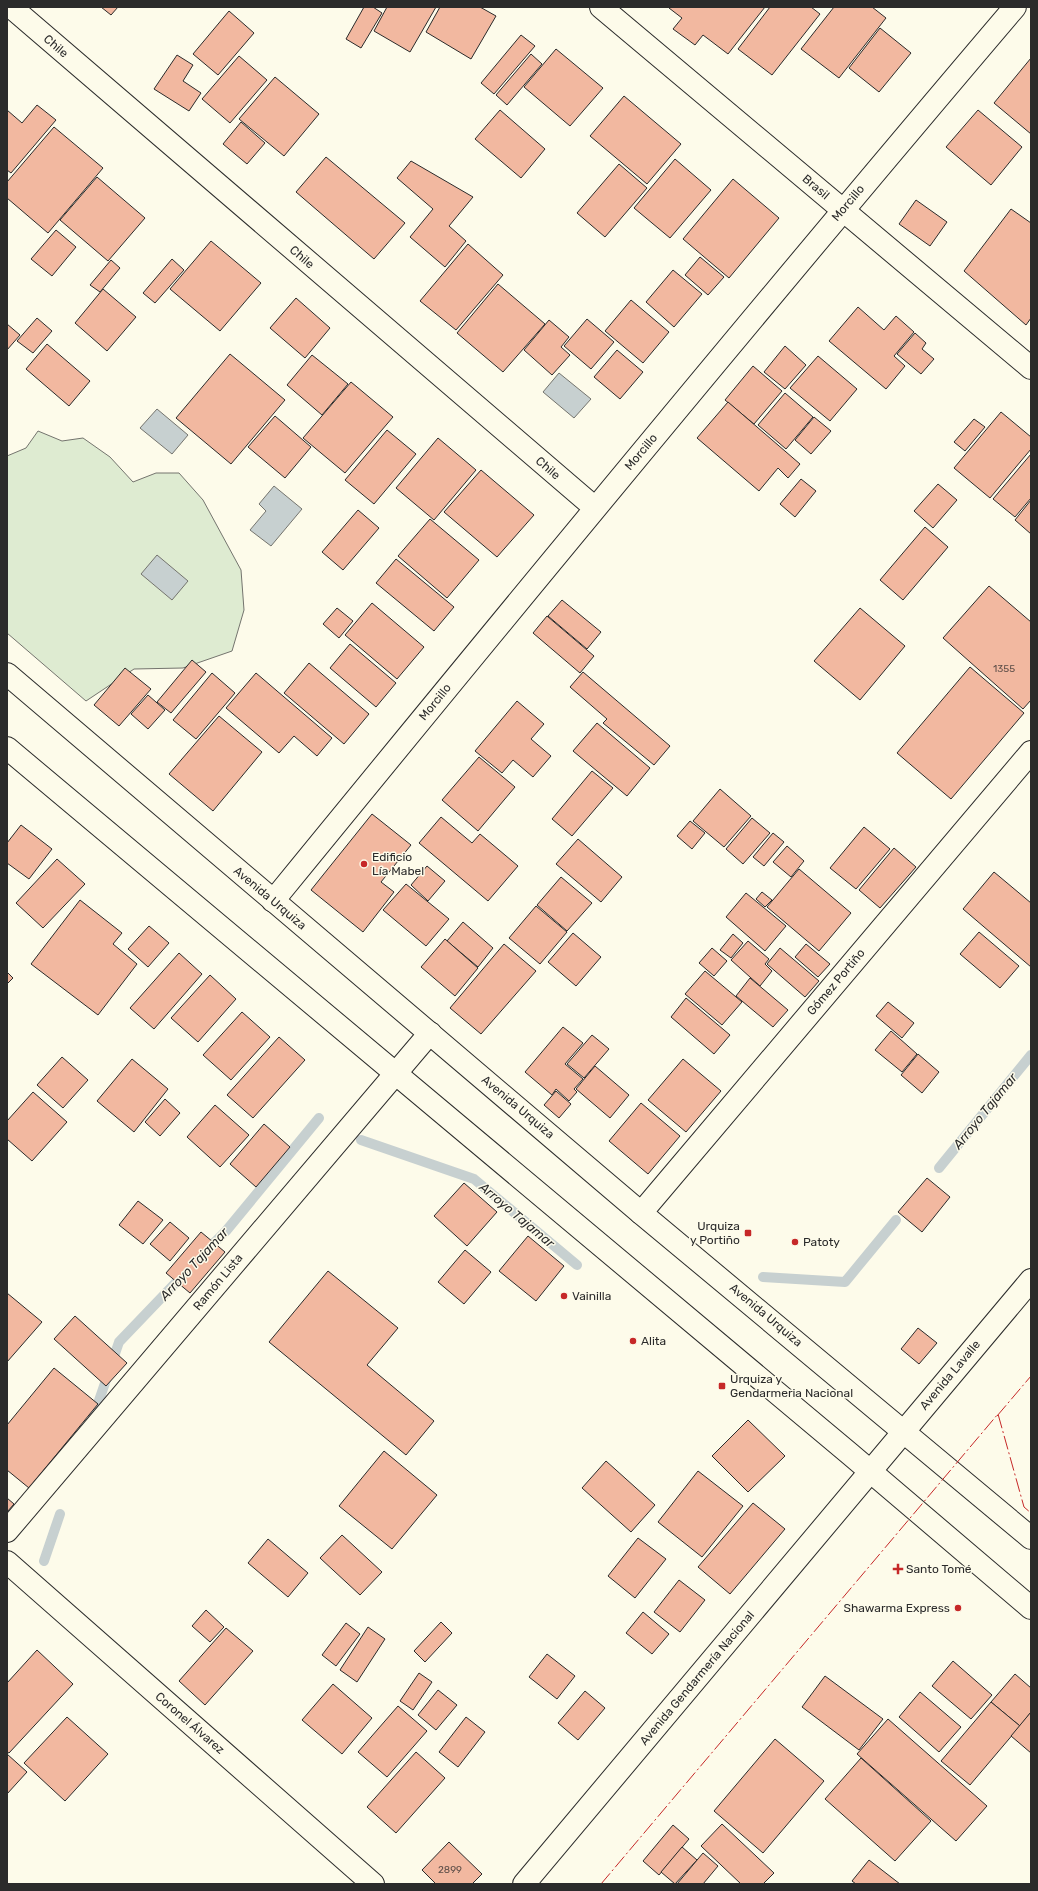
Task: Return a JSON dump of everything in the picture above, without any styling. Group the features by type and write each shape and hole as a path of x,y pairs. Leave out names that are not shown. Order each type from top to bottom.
{"street":[{"name":"Chile","path":"11,7 594,508"},
{"name":"Brasil","path":"601,7 1031,368"},
{"name":"Morcillo","path":"273,901 594,508 843,209 1015,7"},
{"name":"Avenida Urquiza","path":"7,674 641,1213 904,1430 1031,1538"},
{"path":"7,748 870,1471 1031,1608"},
{"name":"Gómez Portiño","path":"641,1213 1031,752"},
{"name":"Ramón Lista","path":"7,1531 430,1033"},
{"name":"Avenida Lavalle","path":"870,1471 1031,1280"},
{"name":"Avenida Gendarmería Nacional","path":"524,1884 870,1471"},
{"name":"Coronel Álvarez","path":"7,1562 372,1884"}],"green space":[{"path":"38,431 62,441 83,438 110,457 133,482 156,473 179,473 203,500 241,570 244,610 232,651 183,668 134,669 86,701 7,633 7,456 26,448"}],"shaded area":[{"path":"559,373 591,399 574,418 543,392"},
{"path":"157,409 188,435 172,454 140,428"},
{"path":"274,486 302,509 271,546 250,530 266,511 259,504"},
{"path":"157,555 188,581 172,600 141,574"}],"building":[{"path":"101,7 118,7 111,15"},
{"path":"364,7 373,7 382,13 361,48 346,39"},
{"path":"387,7 436,7 410,52 374,31"},
{"path":"440,7 480,7 496,16 471,59 426,32"},
{"path":"765,7 728,54 703,35 695,45 673,29 682,18 669,8"},
{"path":"770,7 811,7 820,14 772,75 738,49"},
{"path":"834,7 872,7 886,18 839,78 801,49"},
{"path":"229,11 254,33 218,75 193,54"},
{"path":"880,28 911,53 879,92 849,68"},
{"path":"521,35 535,46 494,94 481,83"},
{"path":"556,49 603,88 570,126 524,87"},
{"path":"531,54 542,64 507,105 496,95"},
{"path":"177,55 193,65 183,81 201,93 189,111 154,89"},
{"path":"239,56 267,80 230,123 202,99"},
{"path":"1031,58 1031,134 994,103"},
{"path":"275,77 319,114 284,156 239,119"},
{"path":"624,96 681,144 647,184 590,136"},
{"path":"37,105 56,120 11,173 7,170 7,110 22,123"},
{"path":"500,110 545,149 521,178 475,139"},
{"path":"978,110 1022,147 991,185 946,147"},
{"path":"241,122 265,143 247,164 223,144"},
{"path":"54,127 103,168 48,233 7,198 7,182"},
{"path":"326,157 405,223 374,259 296,192"},
{"path":"675,159 711,190 670,238 634,208"},
{"path":"411,161 473,197 449,226 466,241 445,267 410,237 433,209 397,178"},
{"path":"619,164 647,188 605,237 577,213"},
{"path":"97,177 145,218 108,261 60,220"},
{"path":"733,179 779,218 729,278 683,239"},
{"path":"916,200 947,222 930,246 899,224"},
{"path":"1011,209 1031,223 1031,318 1026,325 964,271"},
{"path":"56,230 76,247 52,276 31,259"},
{"path":"211,241 261,283 220,331 170,289"},
{"path":"468,244 503,275 456,330 420,301"},
{"path":"700,257 724,277 708,295 685,275"},
{"path":"172,259 184,270 155,303 143,293"},
{"path":"111,260 120,268 100,292 90,285"},
{"path":"673,270 702,294 674,327 646,302"},
{"path":"498,284 545,324 503,372 457,333"},
{"path":"103,289 136,317 107,351 75,323"},
{"path":"296,298 330,328 305,358 270,328"},
{"path":"631,300 669,332 643,363 605,331"},
{"path":"858,307 884,330 896,316 914,332 894,356 905,366 886,389 829,341"},
{"path":"37,318 52,331 33,353 17,341"},
{"path":"587,319 614,342 591,369 564,346"},
{"path":"549,320 569,337 561,347 570,355 552,375 524,350"},
{"path":"7,324 20,335 7,350"},
{"path":"915,333 926,343 922,349 934,359 921,374 897,354"},
{"path":"47,344 90,381 69,406 26,369"},
{"path":"785,346 806,365 785,389 764,372"},
{"path":"617,350 643,372 620,399 594,377"},
{"path":"230,354 285,400 231,464 176,418"},
{"path":"312,355 348,384 322,415 287,385"},
{"path":"818,356 857,389 830,421 790,388"},
{"path":"753,366 782,391 754,424 725,400"},
{"path":"351,382 393,417 345,473 303,438"},
{"path":"785,393 813,417 786,449 758,425"},
{"path":"728,402 800,464 788,478 778,468 759,491 697,438"},
{"path":"1001,412 1031,437 1031,449 990,498 954,468"},
{"path":"275,416 311,447 285,478 248,447"},
{"path":"814,417 831,431 811,454 795,440"},
{"path":"974,419 985,427 965,451 954,442"},
{"path":"387,430 416,454 374,504 345,480"},
{"path":"438,438 476,470 434,520 396,488"},
{"path":"1031,454 1031,498 1015,517 993,499"},
{"path":"481,470 534,515 497,557 444,512"},
{"path":"801,479 816,491 795,517 780,504"},
{"path":"938,484 957,500 933,528 914,511"},
{"path":"1031,500 1031,534 1015,520"},
{"path":"358,510 379,528 343,570 322,552"},
{"path":"430,519 479,560 447,598 398,556"},
{"path":"925,527 948,547 903,600 880,580"},
{"path":"396,559 454,607 434,631 376,583"},
{"path":"989,586 1031,622 1031,700 1023,709 943,638"},
{"path":"562,600 601,632 587,649 548,616"},
{"path":"372,603 424,647 397,679 345,635"},
{"path":"337,608 353,621 339,638 323,624"},
{"path":"860,608 905,646 860,700 814,661"},
{"path":"547,616 594,656 580,673 533,633"},
{"path":"350,644 396,683 376,707 330,668"},
{"path":"192,660 206,672 171,713 157,702"},
{"path":"309,663 369,714 344,744 284,693"},
{"path":"970,667 1024,713 951,799 897,753"},
{"path":"125,668 151,689 119,726 94,705"},
{"path":"583,672 670,746 654,765 603,723 607,719 570,687"},
{"path":"212,673 235,693 196,739 173,720"},
{"path":"256,673 332,738 317,756 294,736 279,753 226,708"},
{"path":"148,695 165,710 148,729 131,714"},
{"path":"517,701 544,724 531,739 551,756 533,777 513,760 502,773 475,751"},
{"path":"219,716 262,752 213,811 169,774"},
{"path":"597,723 650,768 627,796 573,751"},
{"path":"479,757 515,787 478,831 442,800"},
{"path":"592,771 613,788 572,836 552,819"},
{"path":"720,789 751,816 724,847 693,821"},
{"name":"Edificio Lía Mabel","path":"372,814 411,845 381,882 394,892 363,932 311,890"},
{"path":"441,817 472,843 480,834 518,866 488,901 419,843"},
{"path":"752,818 770,833 743,864 726,849"},
{"path":"690,821 705,833 692,849 677,836"},
{"path":"21,825 52,849 29,879 7,863 7,843"},
{"path":"864,827 890,849 856,889 830,868"},
{"path":"773,833 784,842 764,866 753,857"},
{"path":"578,839 622,877 601,902 556,864"},
{"path":"787,846 804,861 791,877 773,862"},
{"path":"894,848 916,867 880,908 859,890"},
{"path":"57,859 85,884 43,928 16,903"},
{"path":"427,866 445,881 428,901 411,885"},
{"path":"799,869 851,913 819,951 767,907"},
{"path":"994,872 1031,903 1031,967 963,909"},
{"path":"561,877 592,903 567,931 537,905"},
{"path":"406,884 449,919 426,946 383,910"},
{"path":"762,892 772,900 765,907 756,899"},
{"path":"746,893 786,926 765,951 726,917"},
{"path":"80,900 122,933 113,944 137,964 98,1015 31,964"},
{"path":"536,906 567,932 540,964 509,938"},
{"path":"463,922 493,948 478,967 447,941"},
{"path":"149,926 169,943 148,967 128,949"},
{"path":"979,932 1019,966 1000,988 960,954"},
{"path":"573,933 601,957 576,986 548,962"},
{"path":"733,934 743,943 731,958 720,950"},
{"path":"445,939 478,968 455,996 421,967"},
{"path":"748,941 769,959 765,964 772,971 760,986 731,960"},
{"path":"504,944 536,971 481,1034 450,1008"},
{"path":"806,944 830,964 818,977 795,957"},
{"path":"712,948 727,961 714,976 699,963"},
{"path":"780,948 819,981 805,997 767,964"},
{"path":"179,953 202,974 154,1029 130,1008"},
{"path":"705,971 742,1002 722,1025 685,994"},
{"path":"7,972 13,978 7,984"},
{"path":"210,975 236,999 198,1042 171,1018"},
{"path":"750,978 788,1010 773,1027 736,996"},
{"path":"686,998 730,1035 714,1054 671,1017"},
{"path":"888,1002 914,1023 902,1038 876,1016"},
{"path":"242,1012 270,1037 231,1080 203,1055"},
{"path":"563,1027 583,1043 565,1064 583,1079 574,1089 577,1092 569,1101 556,1089 552,1095 525,1072"},
{"path":"891,1031 917,1054 902,1072 875,1050"},
{"path":"592,1035 609,1049 584,1078 567,1064"},
{"path":"279,1037 305,1060 253,1118 227,1095"},
{"path":"918,1054 939,1072 922,1093 901,1075"},
{"path":"62,1057 88,1080 63,1108 37,1085"},
{"path":"132,1059 168,1089 134,1132 97,1101"},
{"path":"683,1059 721,1091 686,1132 648,1100"},
{"path":"595,1066 629,1095 610,1118 576,1089"},
{"path":"556,1091 571,1104 559,1118 544,1105"},
{"path":"33,1092 67,1122 32,1161 7,1139 7,1121"},
{"path":"165,1099 180,1113 160,1136 145,1122"},
{"path":"641,1103 680,1136 648,1174 609,1141"},
{"path":"215,1105 249,1135 220,1167 187,1137"},
{"path":"264,1124 290,1147 256,1187 230,1164"},
{"path":"927,1178 950,1197 922,1232 898,1212"},
{"path":"464,1183 497,1212 467,1246 434,1216"},
{"path":"138,1201 163,1220 143,1244 119,1225"},
{"path":"170,1222 189,1238 170,1261 150,1244"},
{"path":"201,1232 225,1252 190,1293 166,1273"},
{"path":"528,1236 564,1266 536,1301 499,1271"},
{"path":"465,1250 491,1272 464,1304 438,1282"},
{"path":"328,1271 398,1328 367,1365 434,1421 406,1455 269,1342"},
{"path":"7,1293 42,1322 7,1362"},
{"path":"75,1316 127,1363 106,1386 54,1339"},
{"path":"918,1328 937,1343 919,1364 901,1349"},
{"path":"54,1368 98,1404 29,1488 7,1470 7,1425"},
{"path":"748,1420 785,1456 748,1492 712,1456"},
{"path":"384,1451 437,1495 392,1549 339,1506"},
{"path":"606,1461 655,1505 631,1532 582,1488"},
{"path":"698,1471 743,1506 702,1557 658,1522"},
{"path":"7,1498 14,1504 7,1512"},
{"path":"753,1503 785,1529 730,1594 698,1567"},
{"path":"342,1535 382,1572 360,1595 320,1558"},
{"path":"638,1538 666,1559 635,1598 608,1576"},
{"path":"268,1539 308,1573 288,1597 248,1563"},
{"path":"679,1580 705,1600 680,1632 654,1612"},
{"path":"206,1610 224,1627 210,1642 192,1626"},
{"path":"643,1612 669,1634 652,1654 626,1633"},
{"path":"441,1622 452,1633 425,1662 414,1651"},
{"path":"346,1623 360,1634 336,1666 322,1655"},
{"path":"368,1627 385,1639 357,1682 340,1670"},
{"path":"226,1628 253,1651 205,1705 179,1681"},
{"path":"37,1650 73,1684 9,1753 7,1752 7,1683"},
{"path":"547,1654 575,1676 557,1699 529,1677"},
{"path":"953,1661 992,1695 971,1719 932,1686"},
{"path":"419,1673 432,1682 413,1710 400,1701"},
{"path":"1015,1674 1031,1688 1031,1712 1020,1726 991,1702"},
{"path":"825,1676 883,1719 859,1750 802,1707"},
{"path":"333,1684 372,1718 342,1754 302,1720"},
{"path":"438,1690 457,1705 436,1730 418,1715"},
{"path":"585,1691 605,1708 578,1740 558,1723"},
{"path":"920,1692 961,1727 939,1752 899,1717"},
{"path":"991,1702 1020,1726 970,1785 941,1761"},
{"path":"398,1706 427,1731 387,1777 358,1752"},
{"path":"1031,1712 1031,1753 1011,1736"},
{"path":"67,1717 108,1754 65,1801 24,1763"},
{"path":"466,1717 485,1732 458,1767 439,1752"},
{"path":"888,1719 987,1806 956,1841 857,1754"},
{"path":"775,1739 824,1781 763,1853 714,1811"},
{"path":"416,1752 445,1778 396,1833 367,1807"},
{"path":"7,1754 27,1772 7,1794"},
{"path":"861,1758 931,1821 895,1861 825,1799"},
{"path":"722,1824 774,1873 763,1884 741,1884 701,1846"},
{"path":"673,1825 689,1839 659,1875 643,1861"},
{"path":"449,1842 482,1874 472,1884 436,1884 422,1870"},
{"path":"682,1847 697,1860 675,1884 661,1872"},
{"path":"703,1853 718,1866 703,1884 677,1884"},
{"path":"869,1860 900,1884 856,1884 852,1881"}],"waterway":[{"name":"Arroyo Tajamar","path":"939,1168 1031,1055"},
{"name":"Arroyo Tajamar","path":"205,1252 226,1231 319,1118"},
{"name":"Arroyo Tajamar","path":"361,1140 474,1179 577,1265"},
{"name":"Arroyo Tajamar","path":"763,1277 845,1282 896,1220"},
{"name":"Arroyo Tajamar","path":"92,1421 119,1342 186,1272"},
{"name":"Arroyo Tajamar","path":"44,1561 60,1514"}],"power":[{"path":"997,1416 1031,1376"},
{"path":"601,1884 998,1414 1024,1507 1031,1513"}],"place":[{"name":"Edificio Lía Mabel","path":"364,864"},
{"name":"Urquiza y Portiño","path":"748,1233"},
{"name":"Patoty","path":"795,1242"},
{"name":"Vainilla","path":"564,1296"},
{"name":"Alita","path":"633,1341"},
{"name":"Urquiza y Gendarmeria Nacional","path":"722,1386"},
{"name":"Santo Tomé","path":"898,1569"},
{"name":"Shawarma Express","path":"958,1608"}]}
